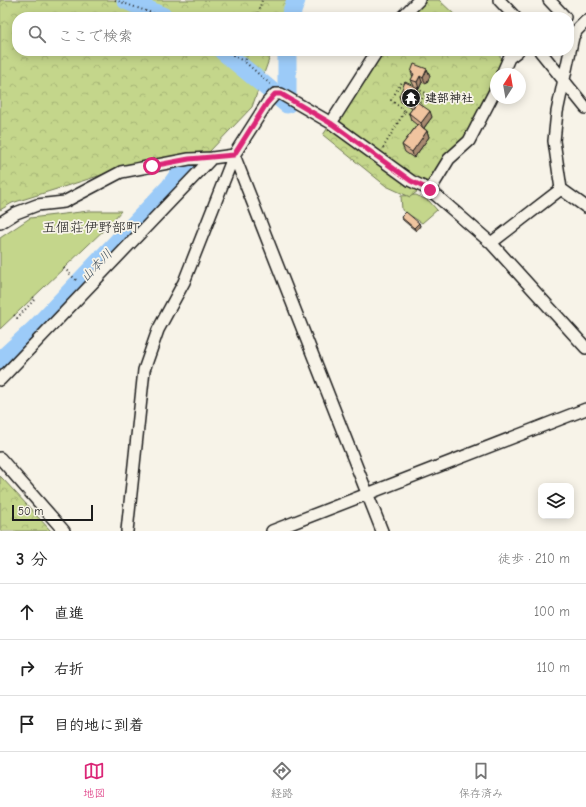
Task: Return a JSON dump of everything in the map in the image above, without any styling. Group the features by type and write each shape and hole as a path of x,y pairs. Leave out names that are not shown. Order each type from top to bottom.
{"street":[{"path":"407,12 419,0"},
{"path":"499,0 510,12"},
{"path":"549,0 560,12"},
{"path":"574,26 586,21"},
{"path":"332,124 374,56"},
{"path":"505,68 509,58 512,56"},
{"path":"544,56 586,108"},
{"path":"569,56 554,141 560,189 586,207"},
{"path":"126,531 144,370 158,330 184,282 234,155 267,103 275,94 281,94 332,124 411,181 430,190 491,243 586,348"},
{"path":"430,190 449,159 469,141 490,101"},
{"path":"0,223 16,213 36,205 64,202 121,172 189,159 234,155"},
{"path":"234,155 382,531"},
{"path":"0,380 212,158"},
{"path":"491,243 560,189"},
{"path":"272,531 586,409"},
{"path":"0,458 64,531"}],"path":[{"path":"116,0 149,12"},
{"path":"258,12 262,0"},
{"path":"235,56 245,62 281,94"},
{"path":"245,62 247,56"},
{"path":"408,85 402,82 391,100 412,115"},
{"path":"414,88 426,93 416,110"},
{"path":"378,157 405,110"},
{"path":"64,268 73,277"},
{"path":"14,316 18,318 35,299 33,298"}],"green space":[{"path":"0,0 288,0 284,12 12,12 12,56 270,56 252,107 209,152 127,167 12,203 0,210"},
{"path":"425,0 439,0 452,12 413,12"},
{"path":"377,56 500,56 503,59 499,68 490,68 490,88 477,116 467,135 442,169 427,184 410,197 386,186 323,135"},
{"path":"416,195 429,201 437,210 422,223 402,210 401,196"},
{"path":"89,211 121,211 108,226 0,329 0,238 30,218"},
{"path":"0,476 3,479 51,531 0,531"}],"building":[{"path":"414,64 427,69 423,78 420,76 417,82 411,80 414,74 411,72"},
{"path":"405,82 418,88 412,102 399,96"},
{"path":"417,102 430,111 421,123 409,113"},
{"path":"418,124 427,131 412,152 402,145"},
{"path":"406,212 419,223 414,228 401,217"}],"waterway":[{"path":"126,0 153,12"},
{"name":"山本川","path":"292,12 296,0"},
{"path":"229,56 287,104"},
{"name":"山本川","path":"287,56 287,104"},
{"name":"山本川","path":"0,361 35,329 170,187 187,164"}],"place":[{"name":"建部神社","path":"411,98"}],"district":[{"name":"五個荘伊野部町","path":"91,227"}],"route":[{"path":"152,166 189,159 234,155 267,103 275,94 281,94 332,124 411,181 430,190"}]}
